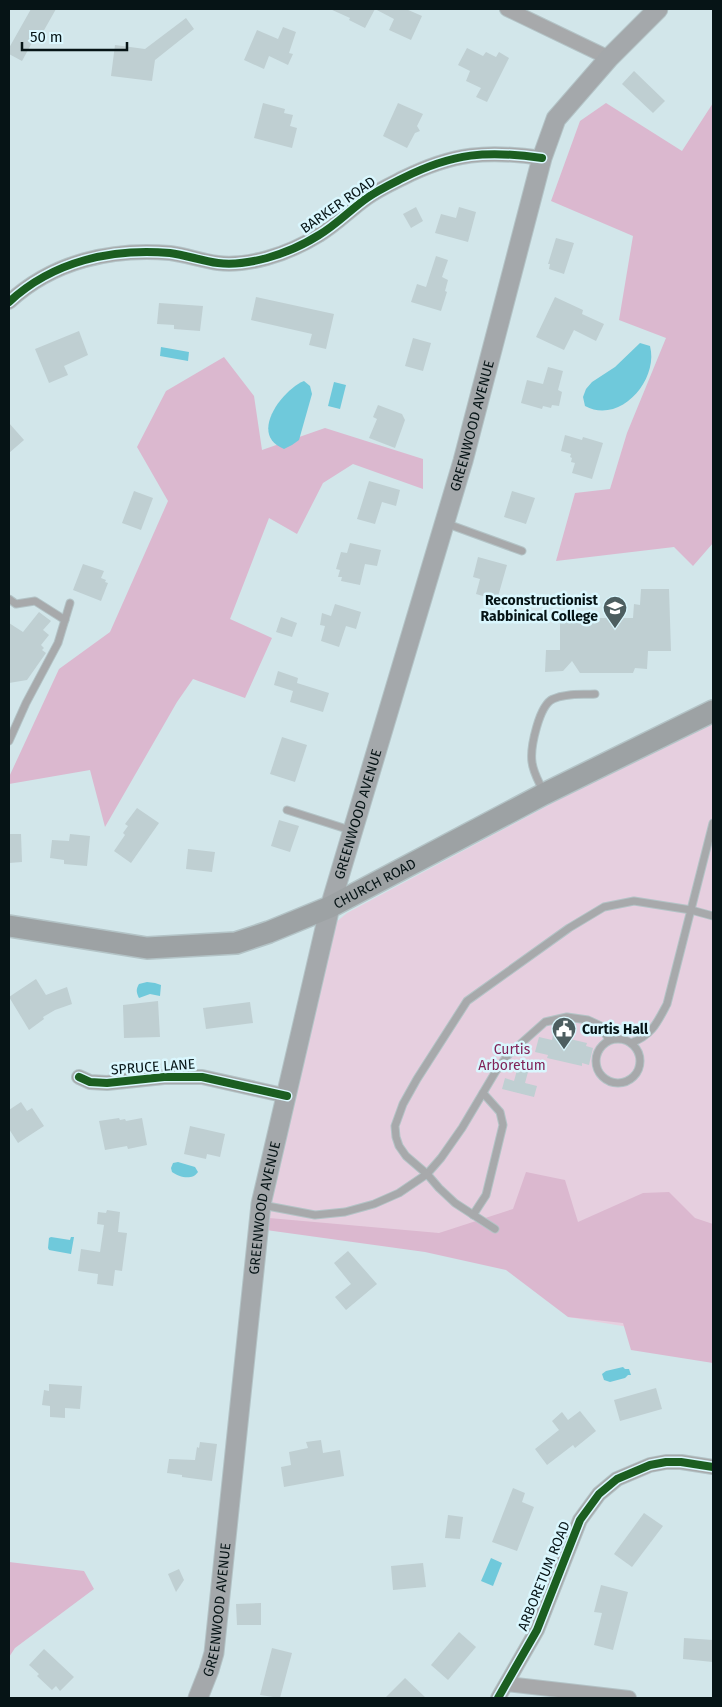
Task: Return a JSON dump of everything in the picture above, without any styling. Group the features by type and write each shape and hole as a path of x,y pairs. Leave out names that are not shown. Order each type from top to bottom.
{"main road":[{"name":"GREENWOOD AVENUE","path":"198,1698 214,1653 261,1204 330,907 463,461 542,158 556,119 609,58 658,9"},
{"name":"CHURCH ROAD","path":"9,926 147,948 236,943 269,932 330,907 544,794 713,711"}],"street":[{"path":"507,9 609,58"},
{"name":"BARKER ROAD","path":"9,302 28,286 45,276 71,264 101,255 124,252 171,254 219,263 241,263 265,259 300,246 320,235 368,197 427,166 446,160 482,154 516,154 542,158"},
{"name":"SPRUCE LANE","path":"79,1077 90,1082 107,1083 164,1077 202,1077 287,1096"},
{"name":"ARBORETUM ROAD","path":"498,1698 537,1630 580,1520 599,1494 617,1479 650,1465 681,1462 713,1468"},
{"path":"507,1684 629,1698"}],"lane":[{"path":"445,523 522,551"},
{"path":"9,599 16,604 35,601 65,620"},
{"path":"9,741 58,643 70,603"},
{"path":"544,794 532,764 531,747 544,708 552,700 570,695 595,694"},
{"path":"287,810 353,831"},
{"path":"632,1043 643,1038 656,1024 667,1004 713,823"},
{"path":"495,1229 472,1215 439,1188 427,1174 406,1156 399,1146 396,1137 395,1126 403,1104 467,1001 569,928 604,907 634,901 691,910 713,916"},
{"path":"261,1204 315,1215 345,1212 374,1204 399,1193 427,1174 441,1158 508,1055 546,1022 567,1017 588,1020 600,1026 608,1040"},
{"path":"620,1039 632,1043 637,1048 640,1055 638,1069 635,1076 629,1080 615,1083 602,1077 598,1072 595,1064 598,1050 608,1040 620,1039"},
{"path":"472,1215 486,1195 503,1125 500,1112 483,1093"}],"green space":[{"name":"Curtis Arboretum","path":"713,724 713,1341 568,1317 577,1272 268,1224 270,1206 335,923 347,913 562,798"}],"shaded area":[{"path":"606,103 682,151 713,103 713,543 693,566 674,547 556,561 575,493 610,489 627,433 666,338 619,320 633,236 551,201 580,121"},
{"path":"224,357 254,396 262,450 325,428 423,459 423,489 353,464 323,483 297,534 269,518 230,619 272,638 245,698 193,679 177,702 105,827 90,770 9,784 9,777 59,669 110,632 168,501 137,447 166,391"},
{"path":"526,1172 565,1180 578,1222 643,1193 669,1192 695,1218 713,1224 713,1363 631,1350 623,1323 568,1317 506,1270 425,1252 266,1230 269,1218 439,1233 513,1209"},
{"path":"9,1562 84,1571 94,1589 15,1648 9,1657"}],"water":[{"path":"640,343 650,346 651,359 649,372 643,385 634,396 623,404 611,409 598,410 585,406 583,397 586,389 592,382 615,367"},
{"path":"161,347 189,352 188,361 160,356"},
{"path":"304,381 310,386 312,394 299,440 284,449 274,442 269,434 272,413 287,393"},
{"path":"334,382 346,385 340,409 328,406"},
{"path":"147,982 161,985 160,996 150,994 139,998 137,991 139,984"},
{"path":"178,1162 195,1167 198,1172 189,1177 175,1174 171,1168 173,1163"},
{"path":"71,1237 74,1237 71,1254 49,1250 49,1238 70,1240"},
{"path":"623,1367 629,1369 631,1375 610,1382 604,1380 602,1374 606,1371"},
{"path":"491,1558 502,1563 493,1586 481,1581"}],"building":[{"path":"31,9 56,9 43,32 39,30 22,61 9,54 9,48"},
{"path":"330,9 375,9 365,28 349,20 350,18"},
{"path":"375,9 406,9 422,16 411,40 389,30 394,19"},
{"path":"186,18 194,29 155,60 152,81 111,76 115,45 145,49"},
{"path":"283,27 296,32 289,53 293,54 288,65 269,56 264,69 244,60 257,30 278,39"},
{"path":"467,48 483,56 486,52 496,57 499,52 509,58 487,102 476,97 481,88 466,81 470,71 458,65"},
{"path":"634,71 665,101 653,113 622,84"},
{"path":"263,103 285,109 284,113 293,115 290,126 297,128 292,148 254,138"},
{"path":"398,103 423,114 417,126 420,131 415,133 407,148 383,136"},
{"path":"416,207 423,221 411,228 403,214"},
{"path":"459,207 476,212 468,242 435,233 441,214 456,218"},
{"path":"556,238 574,243 564,274 549,269 550,264 548,264"},
{"path":"436,256 448,260 442,277 448,280 445,291 447,292 441,311 411,302 417,284 426,287"},
{"path":"256,297 334,314 326,349 309,345 312,334 251,320"},
{"path":"555,297 583,310 582,314 604,324 596,341 574,330 564,350 536,337"},
{"path":"159,303 203,306 200,331 174,329 174,325 157,324"},
{"path":"79,331 88,355 64,366 68,375 49,383 35,349"},
{"path":"413,338 431,343 423,371 405,366"},
{"path":"548,367 563,371 558,390 562,392 559,406 552,405 551,408 543,406 542,409 521,403 527,380 543,384"},
{"path":"378,405 402,414 405,420 395,448 369,438 377,419 373,417"},
{"path":"9,423 24,440 9,453"},
{"path":"565,435 582,440 583,437 603,443 592,479 572,473 575,463 571,462 571,454 561,451"},
{"path":"369,481 400,490 396,506 382,502 375,524 357,519"},
{"path":"134,491 153,498 141,530 122,523"},
{"path":"512,491 535,498 526,524 504,517"},
{"path":"350,543 381,550 377,566 365,564 360,585 341,581 342,577 338,577 340,570 336,569 341,552 347,553"},
{"path":"478,557 507,565 497,600 476,594 480,579 473,577"},
{"path":"83,564 104,571 101,578 108,583 101,601 73,590"},
{"name":"Reconstructionist Rabbinical College","path":"641,589 669,589 671,651 648,651 647,669 635,668 633,673 580,673 572,661 563,671 545,672 546,650 560,650 560,618 633,618 634,604 640,605"},
{"path":"335,604 361,612 356,629 346,626 339,647 321,641 325,626 320,625 322,613 331,616"},
{"path":"39,612 51,621 43,630 49,635 41,645 44,648 42,650 46,653 27,680 9,683 9,623 23,632"},
{"path":"281,617 297,623 292,637 276,632"},
{"path":"278,671 298,678 297,683 329,693 323,712 290,702 293,691 274,685"},
{"path":"282,737 307,745 295,782 270,774"},
{"path":"137,808 159,823 131,863 114,851 125,835 123,833 128,826 125,824"},
{"path":"279,820 299,826 290,852 271,846"},
{"path":"9,834 21,834 22,862 9,863"},
{"path":"70,834 90,836 87,866 64,864 64,860 50,858 52,840 69,841"},
{"path":"188,849 215,852 212,872 186,869"},
{"path":"36,979 46,995 67,987 72,1004 43,1017 44,1019 29,1030 9,997"},
{"path":"158,1001 160,1037 124,1038 123,1005"},
{"path":"250,1002 253,1023 206,1029 203,1008"},
{"name":"Curtis Hall","path":"553,1035 587,1043 586,1046 593,1048 589,1065 582,1063 582,1066 547,1058 548,1055 535,1052 539,1037 552,1040"},
{"path":"517,1070 528,1072 525,1083 537,1086 534,1097 502,1089 505,1078 514,1081"},
{"path":"21,1102 27,1111 32,1108 44,1126 18,1143 9,1129 9,1110"},
{"path":"119,1118 126,1121 142,1118 147,1145 128,1149 127,1146 105,1150 99,1121"},
{"path":"190,1126 225,1134 220,1157 207,1154 206,1159 184,1154"},
{"path":"107,1210 120,1212 118,1232 127,1233 122,1271 115,1270 113,1286 97,1284 98,1274 78,1271 81,1249 100,1252 104,1225 97,1224 98,1212 106,1213"},
{"path":"348,1251 377,1284 346,1310 335,1297 351,1284 334,1263"},
{"path":"49,1384 82,1386 80,1409 65,1408 65,1418 50,1417 50,1406 42,1405 44,1390 49,1391"},
{"path":"656,1388 662,1409 620,1421 614,1400"},
{"path":"580,1411 596,1431 575,1448 573,1445 547,1465 535,1449 559,1430 552,1421 562,1412 568,1420"},
{"path":"321,1440 323,1453 340,1450 344,1476 284,1487 281,1467 291,1465 289,1452 308,1448 306,1442"},
{"path":"200,1442 217,1444 212,1481 167,1473 169,1459 195,1460 197,1447 199,1448"},
{"path":"513,1488 525,1493 522,1502 534,1507 517,1551 492,1542"},
{"path":"644,1513 663,1526 632,1567 614,1554"},
{"path":"448,1515 463,1517 460,1539 445,1538"},
{"path":"423,1563 426,1587 393,1590 391,1566"},
{"path":"179,1569 184,1580 176,1592 168,1574"},
{"path":"601,1585 628,1592 613,1650 594,1645 602,1613 594,1612"},
{"path":"261,1603 261,1625 237,1625 236,1604"},
{"path":"459,1632 476,1647 448,1680 431,1665"},
{"path":"684,1638 713,1640 713,1662 683,1659"},
{"path":"272,1648 292,1653 280,1698 260,1695"},
{"path":"44,1649 74,1677 60,1691 56,1686 52,1690 37,1676 39,1674 29,1665"},
{"path":"405,1678 426,1698 385,1698"}],"cycle path":[{"path":"9,302 45,276 64,267 105,255 148,252 170,253 224,264 267,258 313,239 376,192 438,163 487,154 542,158"},
{"path":"79,1077 90,1082 107,1083 164,1077 202,1077 287,1096"},
{"path":"498,1698 537,1630 580,1520 599,1494 617,1479 650,1465 681,1462 713,1467"}],"place":[{"name":"Reconstructionist Rabbinical College","path":"615,629"},
{"name":"Curtis Hall","path":"564,1050"}]}
